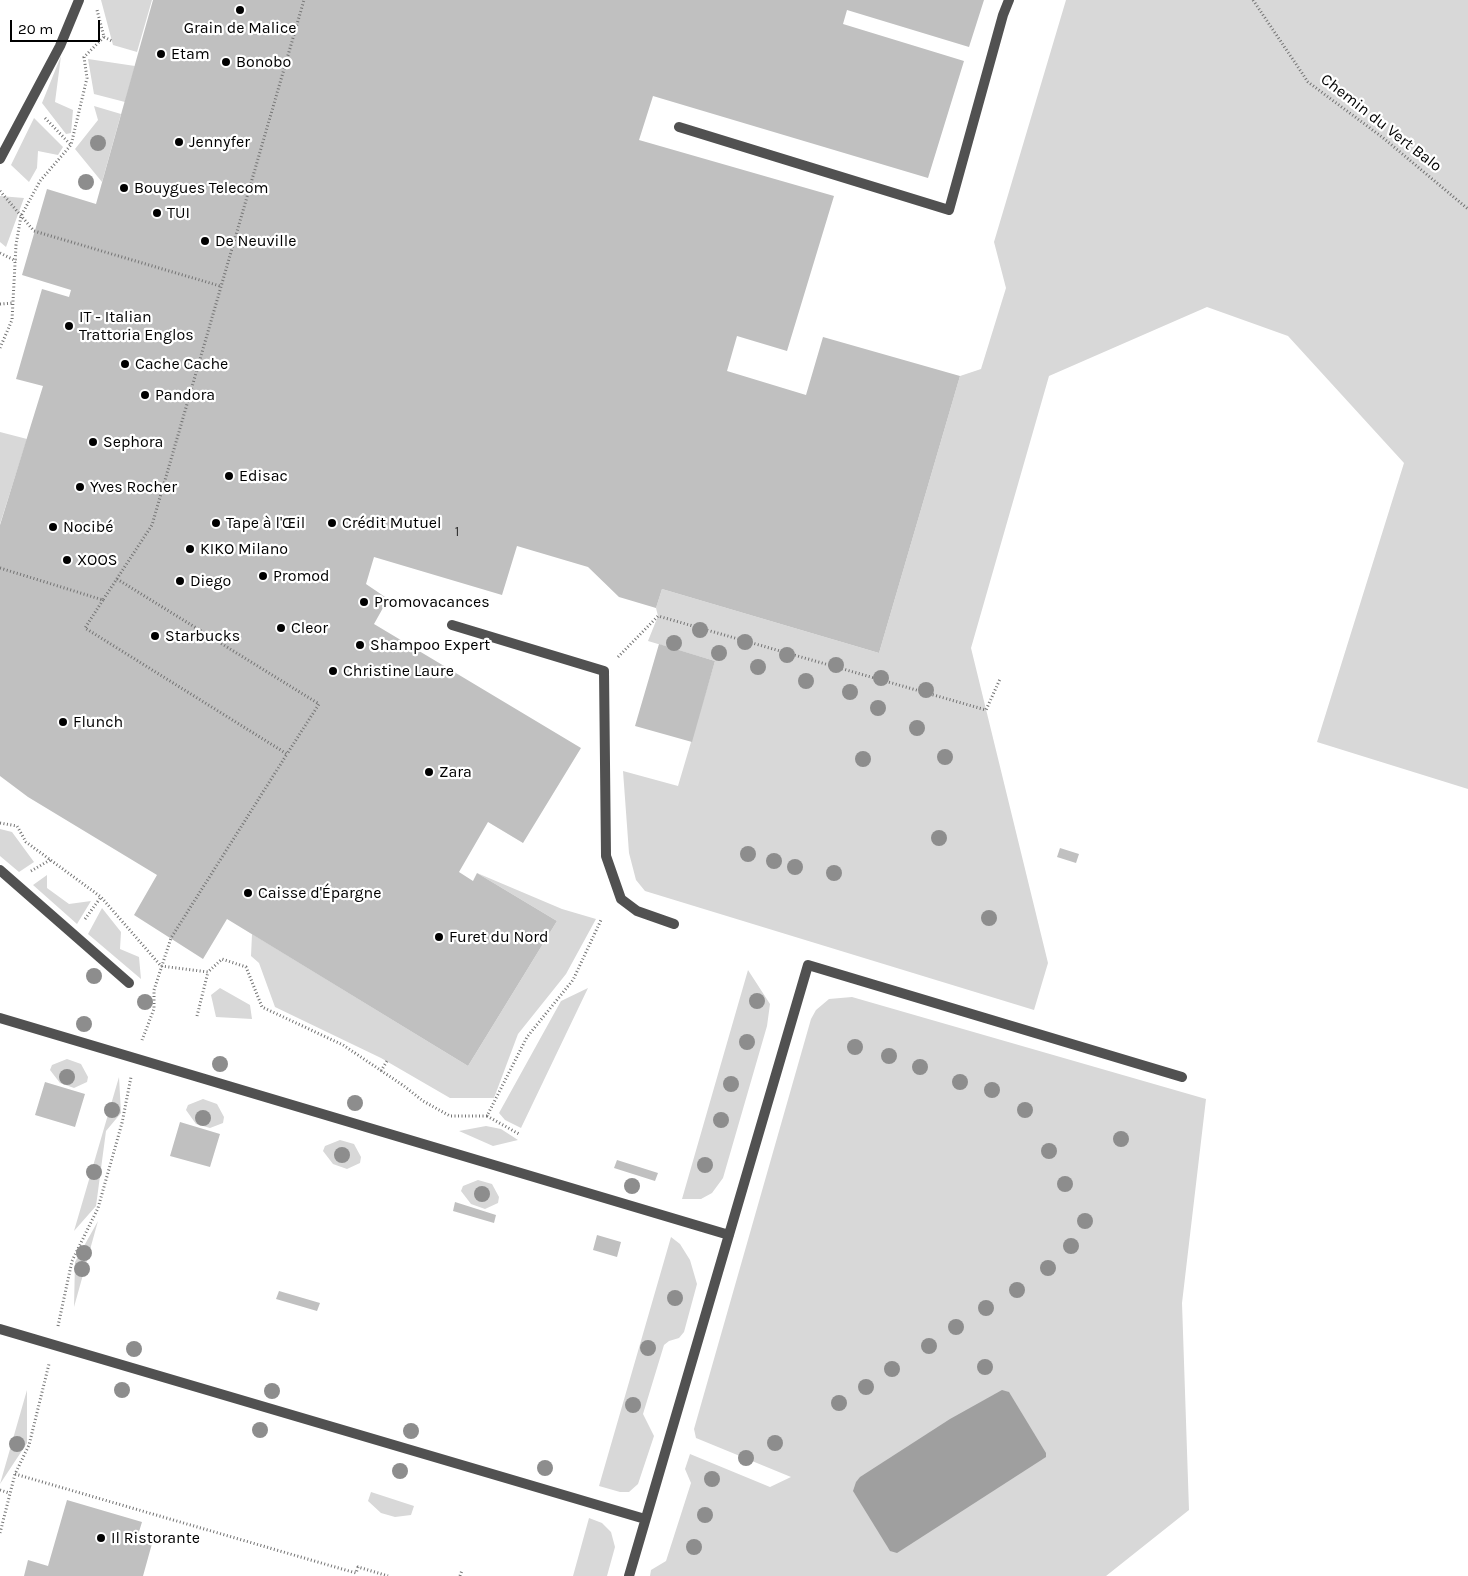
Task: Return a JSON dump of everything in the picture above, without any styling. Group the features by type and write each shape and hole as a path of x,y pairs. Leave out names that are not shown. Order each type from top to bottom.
{"lane":[{"path":"0,159 60,46 79,0"},
{"path":"679,127 949,210 1003,15 1010,0"},
{"path":"452,625 604,671 606,856 622,899 637,911 674,924"},
{"path":"0,870 129,983"},
{"path":"629,1576 808,965 1182,1077"},
{"path":"0,1018 729,1235"},
{"path":"0,1329 645,1519"}],"path":[{"path":"287,754 86,628 152,525 304,0"},
{"name":"Chemin du Vert Balo","path":"1253,0 1308,82 1382,138 1468,209"},
{"path":"97,9 104,37 112,41"},
{"path":"0,348 12,320 21,216 40,181 71,145 88,78 84,57 104,37"},
{"path":"45,117 71,145"},
{"path":"0,192 34,231 220,286"},
{"path":"0,252 16,260"},
{"path":"0,304 13,303"},
{"path":"0,568 103,600"},
{"path":"0,1533 15,1474 29,1444 54,1345 72,1260 98,1208 122,1124 135,1058 154,1009 154,990 171,938 319,704 117,579"},
{"path":"604,671 658,616 986,710 1000,679"},
{"path":"0,823 17,826 26,842 101,897 161,966 208,972"},
{"path":"487,1116 527,1037 573,980 601,920"},
{"path":"196,1016 208,972 222,959 246,967 262,1007 343,1045 423,1101 450,1116 487,1116 519,1134"},
{"path":"381,1071 387,1062"},
{"path":"15,1474 356,1573 358,1567 388,1576"},
{"path":"0,1490 9,1493"},
{"path":"460,1576 462,1570"}],"shaded area":[{"path":"101,0 152,0 137,52 113,45"},
{"path":"1066,0 1468,0 1468,789 1317,742 1404,463 1288,336 1207,307 1049,376 971,648 1048,963 1034,1010 645,891 636,880 629,853 623,771 678,786 715,661 648,641 658,616 656,608 662,589 879,653 960,376 981,369 1006,288 994,242"},
{"path":"61,56 55,102 73,110 71,133 66,134 42,103"},
{"path":"88,59 135,66 125,102 94,94"},
{"path":"94,106 121,114 102,182 75,149 98,120"},
{"path":"34,118 63,147 58,155 38,151 37,168 29,182 11,165"},
{"path":"0,196 24,198 6,247 0,242"},
{"path":"0,432 27,439 0,524"},
{"path":"0,829 12,832 34,862 19,872 0,856"},
{"path":"477,873 562,909 596,919 566,974 518,1034 494,1098 450,1098 381,1058 275,1007 259,963 251,956 252,934 468,1066 557,921"},
{"path":"47,875 47,888 69,904 91,901 77,924 33,885"},
{"path":"102,908 121,932 120,949 139,957 141,979 88,934"},
{"path":"748,970 770,1004 767,1026 723,1178 712,1193 701,1199 682,1199"},
{"path":"220,988 250,1005 252,1019 216,1017 211,995"},
{"path":"588,988 521,1128 505,1120 499,1113 561,1001"},
{"path":"852,997 1206,1099 1182,1303 1189,1510 1106,1576 650,1576 651,1570 666,1561 691,1483 685,1469 690,1454 770,1487 791,1477 696,1438 694,1429 811,1019 816,1010 829,999"},
{"path":"67,1059 81,1064 88,1077 87,1082 74,1088 60,1083 50,1070 52,1065"},
{"path":"119,1077 121,1113 106,1131 96,1206 74,1231"},
{"path":"203,1099 217,1104 224,1117 223,1123 210,1128 196,1124 186,1110 188,1105"},
{"path":"486,1126 501,1129 518,1140 493,1146 459,1131"},
{"path":"340,1140 354,1144 361,1157 360,1163 347,1169 333,1164 323,1151 325,1146"},
{"path":"478,1180 492,1184 499,1197 498,1203 485,1209 471,1204 461,1191 463,1186"},
{"path":"98,1221 74,1307 75,1262"},
{"path":"671,1237 680,1244 690,1260 697,1284 684,1332 679,1338 669,1341 664,1345 643,1414 654,1436 638,1484 629,1492 620,1492 599,1486"},
{"path":"27,1390 27,1443 0,1484"},
{"path":"1002,1390 1009,1392 1046,1453 1046,1457 897,1553 890,1551 853,1491 856,1482 860,1477 950,1419"},
{"path":"371,1492 414,1506 411,1515 395,1517 381,1513 368,1501"},
{"path":"589,1518 602,1523 611,1532 615,1547 607,1576 573,1576"}],"building":[{"path":"153,0 984,0 969,47 847,10 843,24 964,61 928,178 653,96 639,140 834,196 787,351 737,336 727,371 806,395 823,337 960,376 879,653 662,589 656,608 619,597 588,567 517,546 502,595 374,557 366,584 388,599 374,624 581,748 523,843 488,822 459,872 473,881 477,873 557,921 468,1066 227,919 203,959 134,915 157,875 28,797 0,776 0,525 43,386 16,379 42,289 69,297 71,290 22,275 47,189 96,204"},
{"path":"659,644 715,661 692,742 635,726"},
{"path":"1060,848 1079,854 1076,863 1057,857"},
{"path":"45,1082 85,1094 75,1127 35,1115"},
{"path":"180,1122 220,1134 210,1167 170,1156"},
{"path":"617,1160 658,1173 655,1181 614,1168"},
{"path":"455,1202 496,1215 494,1223 453,1211"},
{"path":"597,1235 621,1242 617,1257 593,1250"},
{"path":"279,1291 320,1303 317,1311 276,1299"},
{"name":"Il Ristorante","path":"67,1500 142,1522 138,1535 153,1540 143,1576 24,1576 28,1560 48,1566"}],"place":[{"name":"Grain de Malice","path":"240,10"},
{"name":"Etam","path":"161,54"},
{"name":"Bonobo","path":"226,62"},
{"name":"Jennyfer","path":"179,142"},
{"name":"Bouygues Telecom","path":"124,188"},
{"name":"TUI","path":"157,213"},
{"name":"De Neuville","path":"205,241"},
{"name":"IT - Italian Trattoria Englos","path":"69,326"},
{"name":"Cache Cache","path":"125,364"},
{"name":"Pandora","path":"145,395"},
{"name":"Sephora","path":"93,442"},
{"name":"Edisac","path":"229,476"},
{"name":"Yves Rocher","path":"80,487"},
{"name":"Tape à l'Œil","path":"216,523"},
{"name":"Crédit Mutuel","path":"332,523"},
{"name":"Nocibé","path":"53,527"},
{"name":"KIKO Milano","path":"190,549"},
{"name":"XOOS","path":"67,560"},
{"name":"Promod","path":"263,576"},
{"name":"Diego","path":"180,581"},
{"name":"Promovacances","path":"364,602"},
{"name":"Cleor","path":"281,628"},
{"name":"Starbucks","path":"155,636"},
{"name":"Shampoo Expert","path":"360,645"},
{"name":"Christine Laure","path":"333,671"},
{"name":"Flunch","path":"63,722"},
{"name":"Zara","path":"429,772"},
{"name":"Caisse d'Épargne","path":"248,893"},
{"name":"Furet du Nord","path":"439,937"},
{"name":"Il Ristorante","path":"101,1538"}]}
